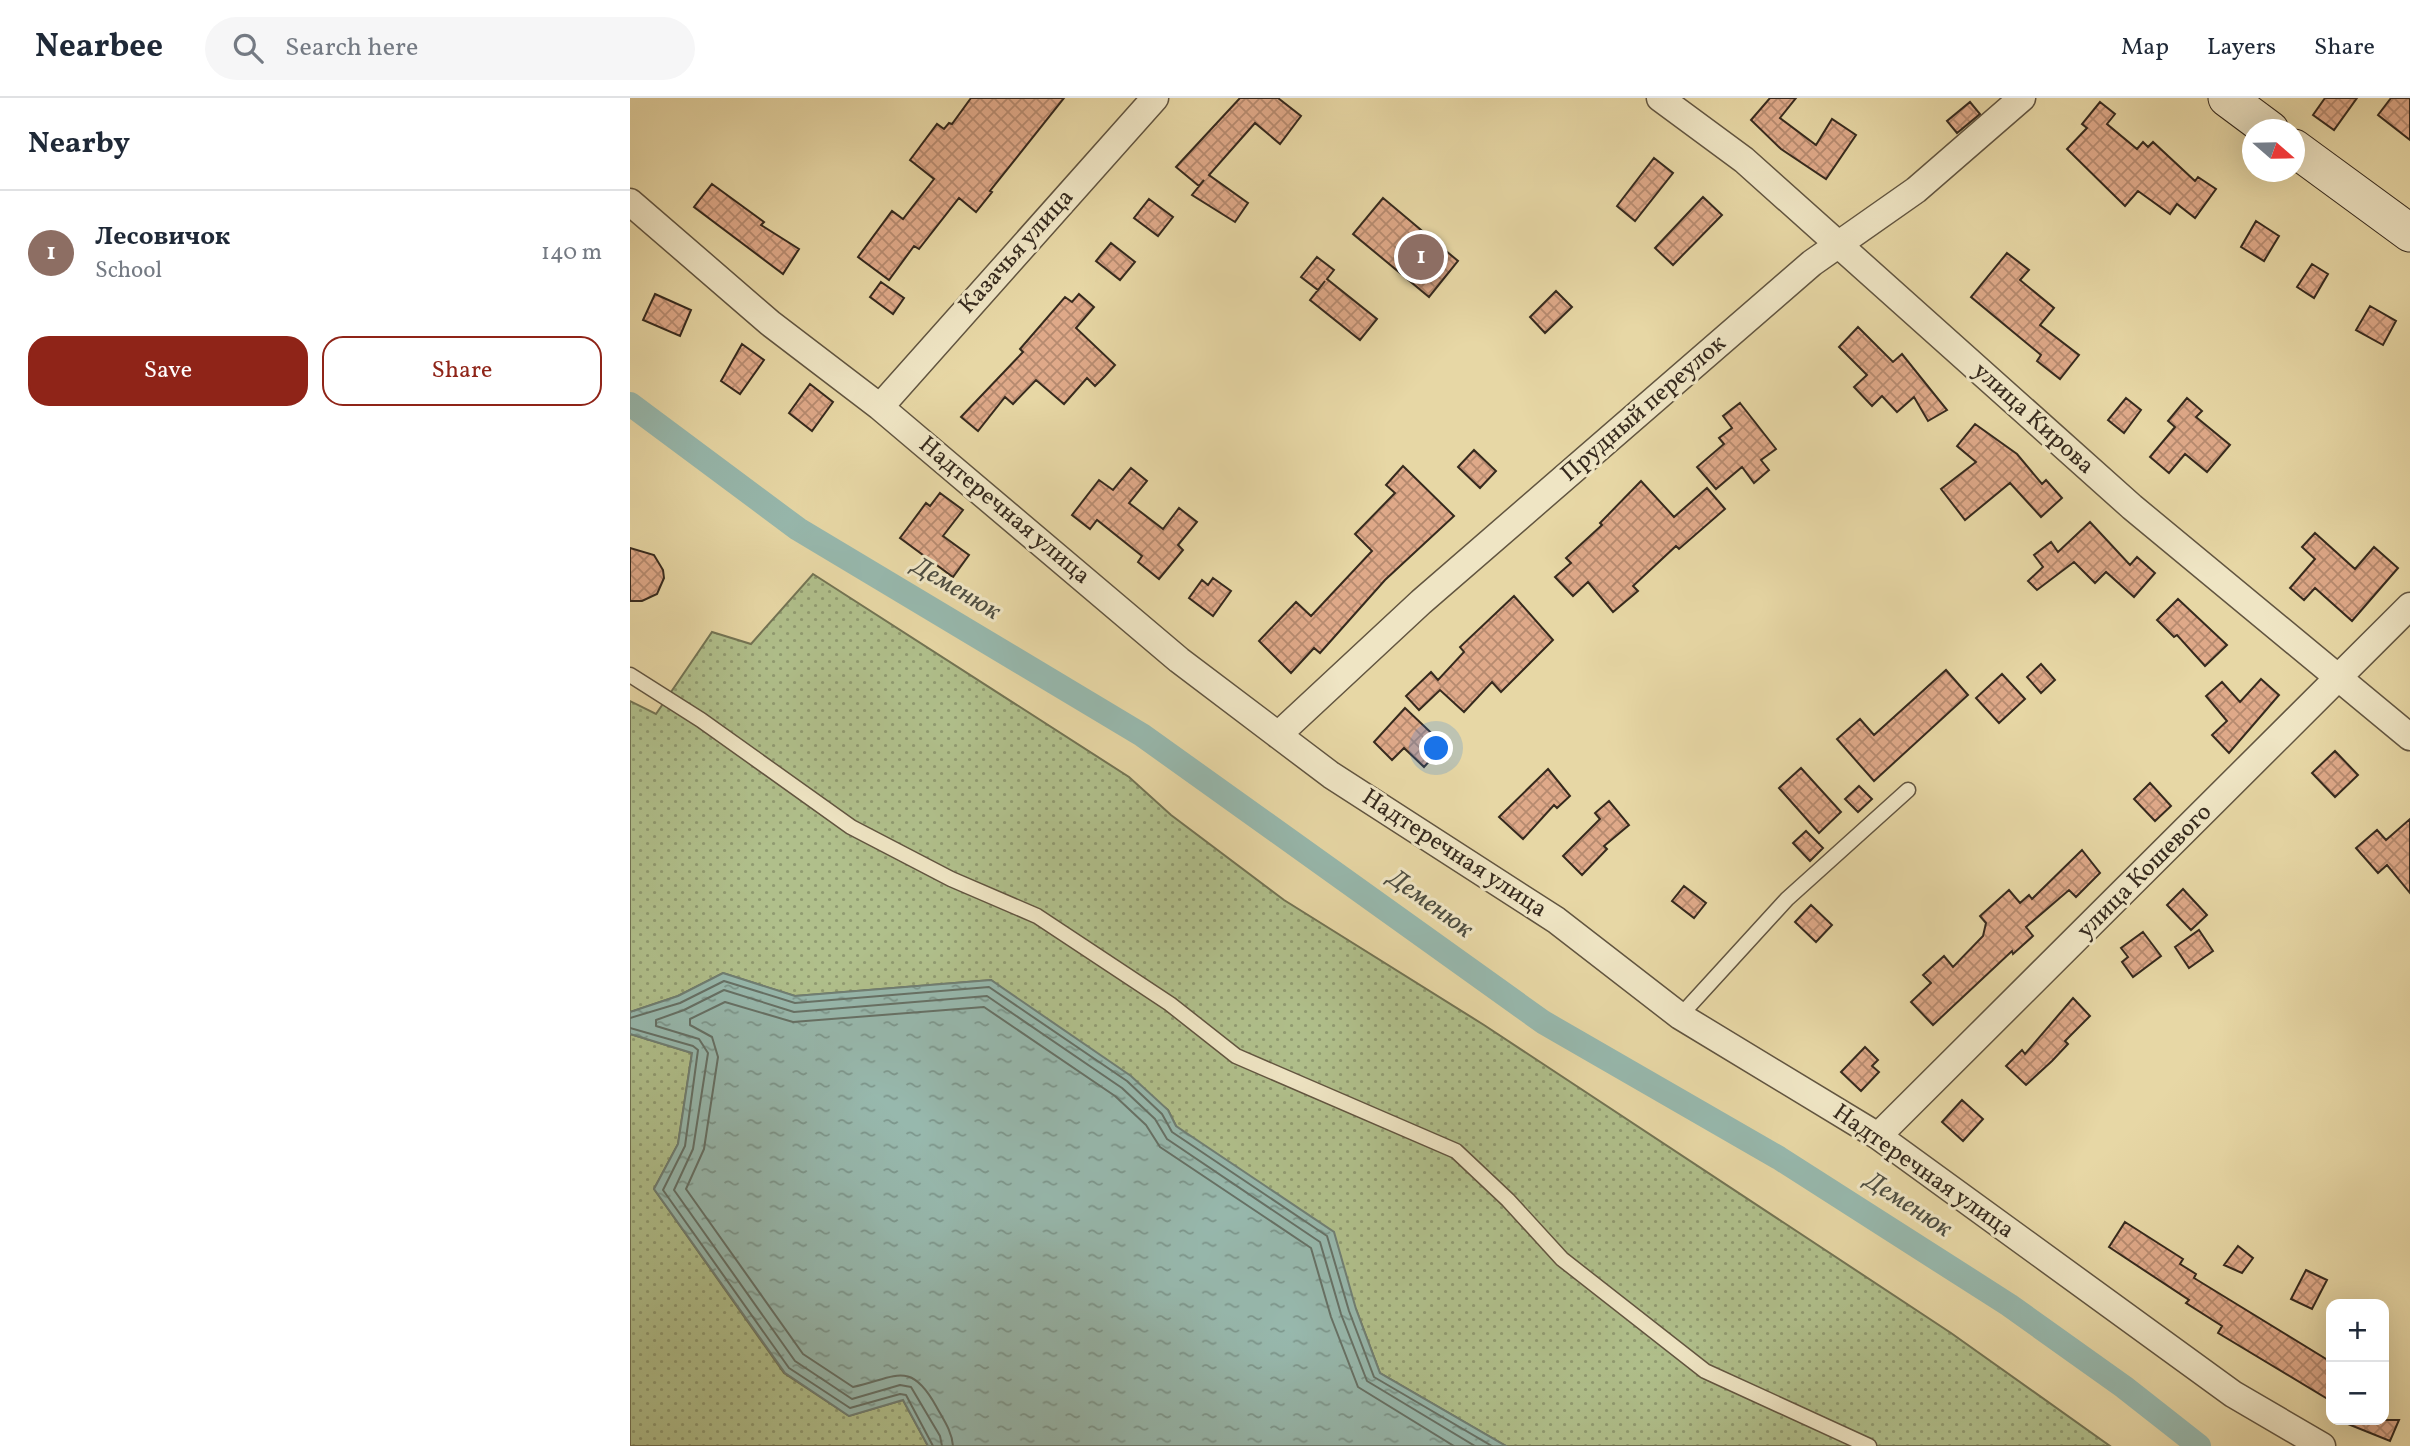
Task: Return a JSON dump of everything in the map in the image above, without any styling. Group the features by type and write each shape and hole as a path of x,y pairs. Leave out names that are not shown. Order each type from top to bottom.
{"street":[{"name":"Казачья улица","path":"880,408 1155,98"},
{"name":"улица Кирова","path":"1660,98 1744,160 2132,507 2410,737"},
{"name":"Прудный переулок","path":"1278,735 1421,602 1812,263 1840,246 1916,190 2022,98"},
{"path":"2227,98 2255,119"},
{"path":"2305,156 2410,233"},
{"name":"Надтеречная улица","path":"630,202 770,323 880,408 1180,660 1331,775 1556,920 1680,1016 1878,1136 2233,1394 2322,1446"},
{"name":"улица Кошевого","path":"1878,1136 2410,606"}],"lane":[{"path":"630,675 701,720 851,827 951,879 1037,916 1170,1004 1236,1056 1456,1152 1508,1200 1562,1259 1705,1371 1869,1446"},
{"path":"1680,1016 1787,899 1908,790"}],"green space":[{"path":"813,574 1129,777 1171,815 1284,900 1484,1025 1951,1333 2110,1446 1506,1446 1380,1373 1356,1309 1176,1126 1168,1110 991,980 795,996 723,973 678,996 630,1012 630,701 656,714 712,632 751,644"},
{"path":"630,1034 692,1053 678,1144 654,1189 784,1373 849,1416 903,1400 928,1446 630,1446"}],"water":[{"path":"723,973 795,996 991,980 1131,1076 1168,1110 1176,1126 1334,1232 1356,1309 1380,1373 1506,1446 928,1446 903,1400 849,1416 785,1373 654,1189 678,1144 692,1053 630,1034 630,1012 678,996"}],"building":[{"path":"971,98 1064,98 976,212 959,198 919,249 914,246 889,280 858,257 892,211 903,219 934,179 910,160 937,124 944,129 949,123 952,124"},
{"path":"1240,98 1278,98 1301,116 1280,144 1255,123 1209,175 1248,203 1235,222 1192,195 1204,180 1199,186 1176,167"},
{"path":"1770,98 1796,98 1780,118 1816,145 1832,119 1856,135 1826,179 1781,149 1751,120"},
{"path":"2325,98 2357,98 2334,130 2313,115"},
{"path":"2391,98 2410,98 2410,140 2378,115"},
{"path":"1970,102 1980,114 1957,133 1947,121"},
{"path":"2100,102 2115,114 2107,124 2137,149 2143,142 2148,147 2153,142 2195,181 2198,177 2216,189 2195,218 2177,204 2170,214 2138,191 2125,206 2067,149 2087,128 2082,124"},
{"path":"1654,158 1673,173 1635,221 1617,206"},
{"path":"712,184 764,222 761,225 799,249 783,274 694,207"},
{"path":"1703,197 1722,215 1673,265 1655,248"},
{"path":"1383,198 1458,261 1429,297 1353,234"},
{"path":"1149,199 1173,217 1158,236 1134,218"},
{"path":"2256,221 2279,236 2264,261 2241,247"},
{"path":"1111,243 1135,262 1120,280 1096,261"},
{"path":"2007,253 2029,270 2020,280 2054,308 2040,325 2079,355 2060,379 2037,361 2041,355 1971,297"},
{"path":"1317,257 1334,270 1327,279 1377,319 1360,340 1310,300 1318,290 1301,277"},
{"path":"2312,264 2328,274 2314,298 2297,287"},
{"path":"881,282 904,298 893,314 870,297"},
{"path":"1556,291 1572,307 1545,333 1530,317"},
{"path":"655,294 691,310 680,336 643,320"},
{"path":"1079,294 1094,307 1076,328 1115,365 1105,376 1095,386 1087,378 1064,404 1036,380 1013,404 1005,397 978,431 961,417 1023,352 1020,349 1065,297 1072,302"},
{"path":"2370,306 2396,321 2383,345 2356,330"},
{"path":"1858,327 1893,362 1902,354 1947,410 1928,421 1914,397 1897,412 1882,396 1872,406 1854,387 1867,375 1839,347"},
{"path":"742,344 764,360 740,394 721,381"},
{"path":"810,384 833,402 812,431 789,413"},
{"path":"2126,398 2141,410 2124,433 2108,420"},
{"path":"2187,398 2202,411 2196,417 2230,445 2207,472 2185,454 2169,473 2150,457 2175,427 2168,421"},
{"path":"1740,403 1776,449 1761,460 1769,470 1754,483 1742,467 1716,489 1697,467 1724,444 1719,438 1732,428 1723,416"},
{"path":"1975,424 2017,454 2042,484 2046,480 2062,498 2041,517 2010,483 1965,520 1941,489 1976,462 1957,446"},
{"path":"1474,450 1496,471 1480,488 1458,467"},
{"path":"1403,466 1454,516 1385,580 1320,653 1314,648 1291,673 1259,641 1296,602 1311,616 1372,551 1355,534 1395,493 1386,485"},
{"path":"1131,468 1147,481 1129,503 1163,529 1179,508 1197,522 1178,545 1183,550 1159,579 1138,562 1142,556 1097,520 1090,529 1072,515 1099,480 1113,490"},
{"path":"1641,481 1674,517 1707,488 1725,509 1679,549 1676,546 1633,586 1638,591 1613,612 1588,582 1573,596 1555,577 1571,563 1566,558 1602,525 1600,523"},
{"path":"940,493 963,510 943,536 969,555 953,577 900,538 926,503 930,506"},
{"path":"2090,522 2130,565 2137,557 2155,573 2134,597 2106,572 2095,583 2074,562 2037,590 2028,581 2043,567 2034,555 2051,542 2058,552"},
{"path":"2315,533 2355,569 2374,547 2398,568 2352,621 2315,588 2304,600 2290,588 2315,559 2302,547"},
{"path":"630,548 654,555 663,570 664,578 657,594 642,601 630,601"},
{"path":"1213,578 1231,591 1213,616 1189,598 1202,580 1208,585"},
{"path":"1514,596 1553,640 1501,692 1492,682 1464,712 1440,690 1419,710 1406,696 1431,672 1438,680 1464,652 1460,647"},
{"path":"2178,599 2227,645 2205,666 2177,635 2174,637 2157,620"},
{"path":"2041,664 2055,680 2041,693 2027,677"},
{"path":"1946,670 1968,695 1874,781 1837,739 1860,719 1874,735"},
{"path":"2002,674 2025,699 1999,723 1976,698"},
{"path":"2261,679 2279,695 2229,753 2212,735 2227,721 2206,696 2222,682 2240,702"},
{"path":"1405,708 1444,745 1424,767 1404,748 1392,760 1374,742"},
{"path":"2335,751 2358,775 2335,797 2312,773"},
{"path":"1801,768 1841,812 1819,833 1779,788"},
{"path":"1548,769 1570,796 1557,808 1554,805 1523,839 1499,817"},
{"path":"2150,783 2171,806 2155,821 2134,799"},
{"path":"1859,786 1872,799 1858,812 1845,799"},
{"path":"1609,801 1629,825 1604,846 1607,849 1582,875 1563,856 1600,819 1595,813"},
{"path":"2410,819 2410,893 2387,865 2378,873 2356,848 2377,830 2386,840"},
{"path":"1806,831 1823,848 1810,861 1793,843"},
{"path":"2082,850 2100,873 2076,897 2069,890 2026,927 2033,936 2013,954 2012,951 1933,1025 1911,1002 1931,983 1923,975 1944,956 1953,967 1983,936 1986,923 1980,916 2009,890 2020,903 2029,895 2032,899"},
{"path":"1684,886 1706,903 1694,918 1672,901"},
{"path":"2183,889 2207,915 2191,930 2167,905"},
{"path":"1811,905 1832,925 1816,942 1795,922"},
{"path":"2199,930 2213,951 2189,968 2175,947"},
{"path":"2143,932 2161,956 2133,977 2122,962 2128,957 2121,948"},
{"path":"2073,998 2090,1016 2065,1041 2068,1044 2026,1085 2006,1066 2022,1050 2025,1054"},
{"path":"1865,1047 1878,1060 1872,1066 1879,1072 1861,1091 1841,1072"},
{"path":"1962,1100 1983,1119 1963,1141 1942,1122"},
{"path":"2125,1222 2183,1259 2180,1264 2196,1274 2194,1278 2326,1359 2326,1398 2218,1333 2222,1326 2186,1303 2189,1300 2109,1247"},
{"path":"2238,1246 2253,1258 2242,1273 2224,1265"},
{"path":"2306,1270 2327,1280 2312,1309 2291,1299"},
{"path":"2389,1420 2399,1420 2390,1441 2350,1425 2389,1425"}],"waterway":[{"name":"Деменюк","path":"630,404 798,529 1142,735 1543,1022 1779,1158 2009,1305 2124,1387 2199,1446"}],"place":[{"name":"Лесовичок","path":"1421,257"}]}
